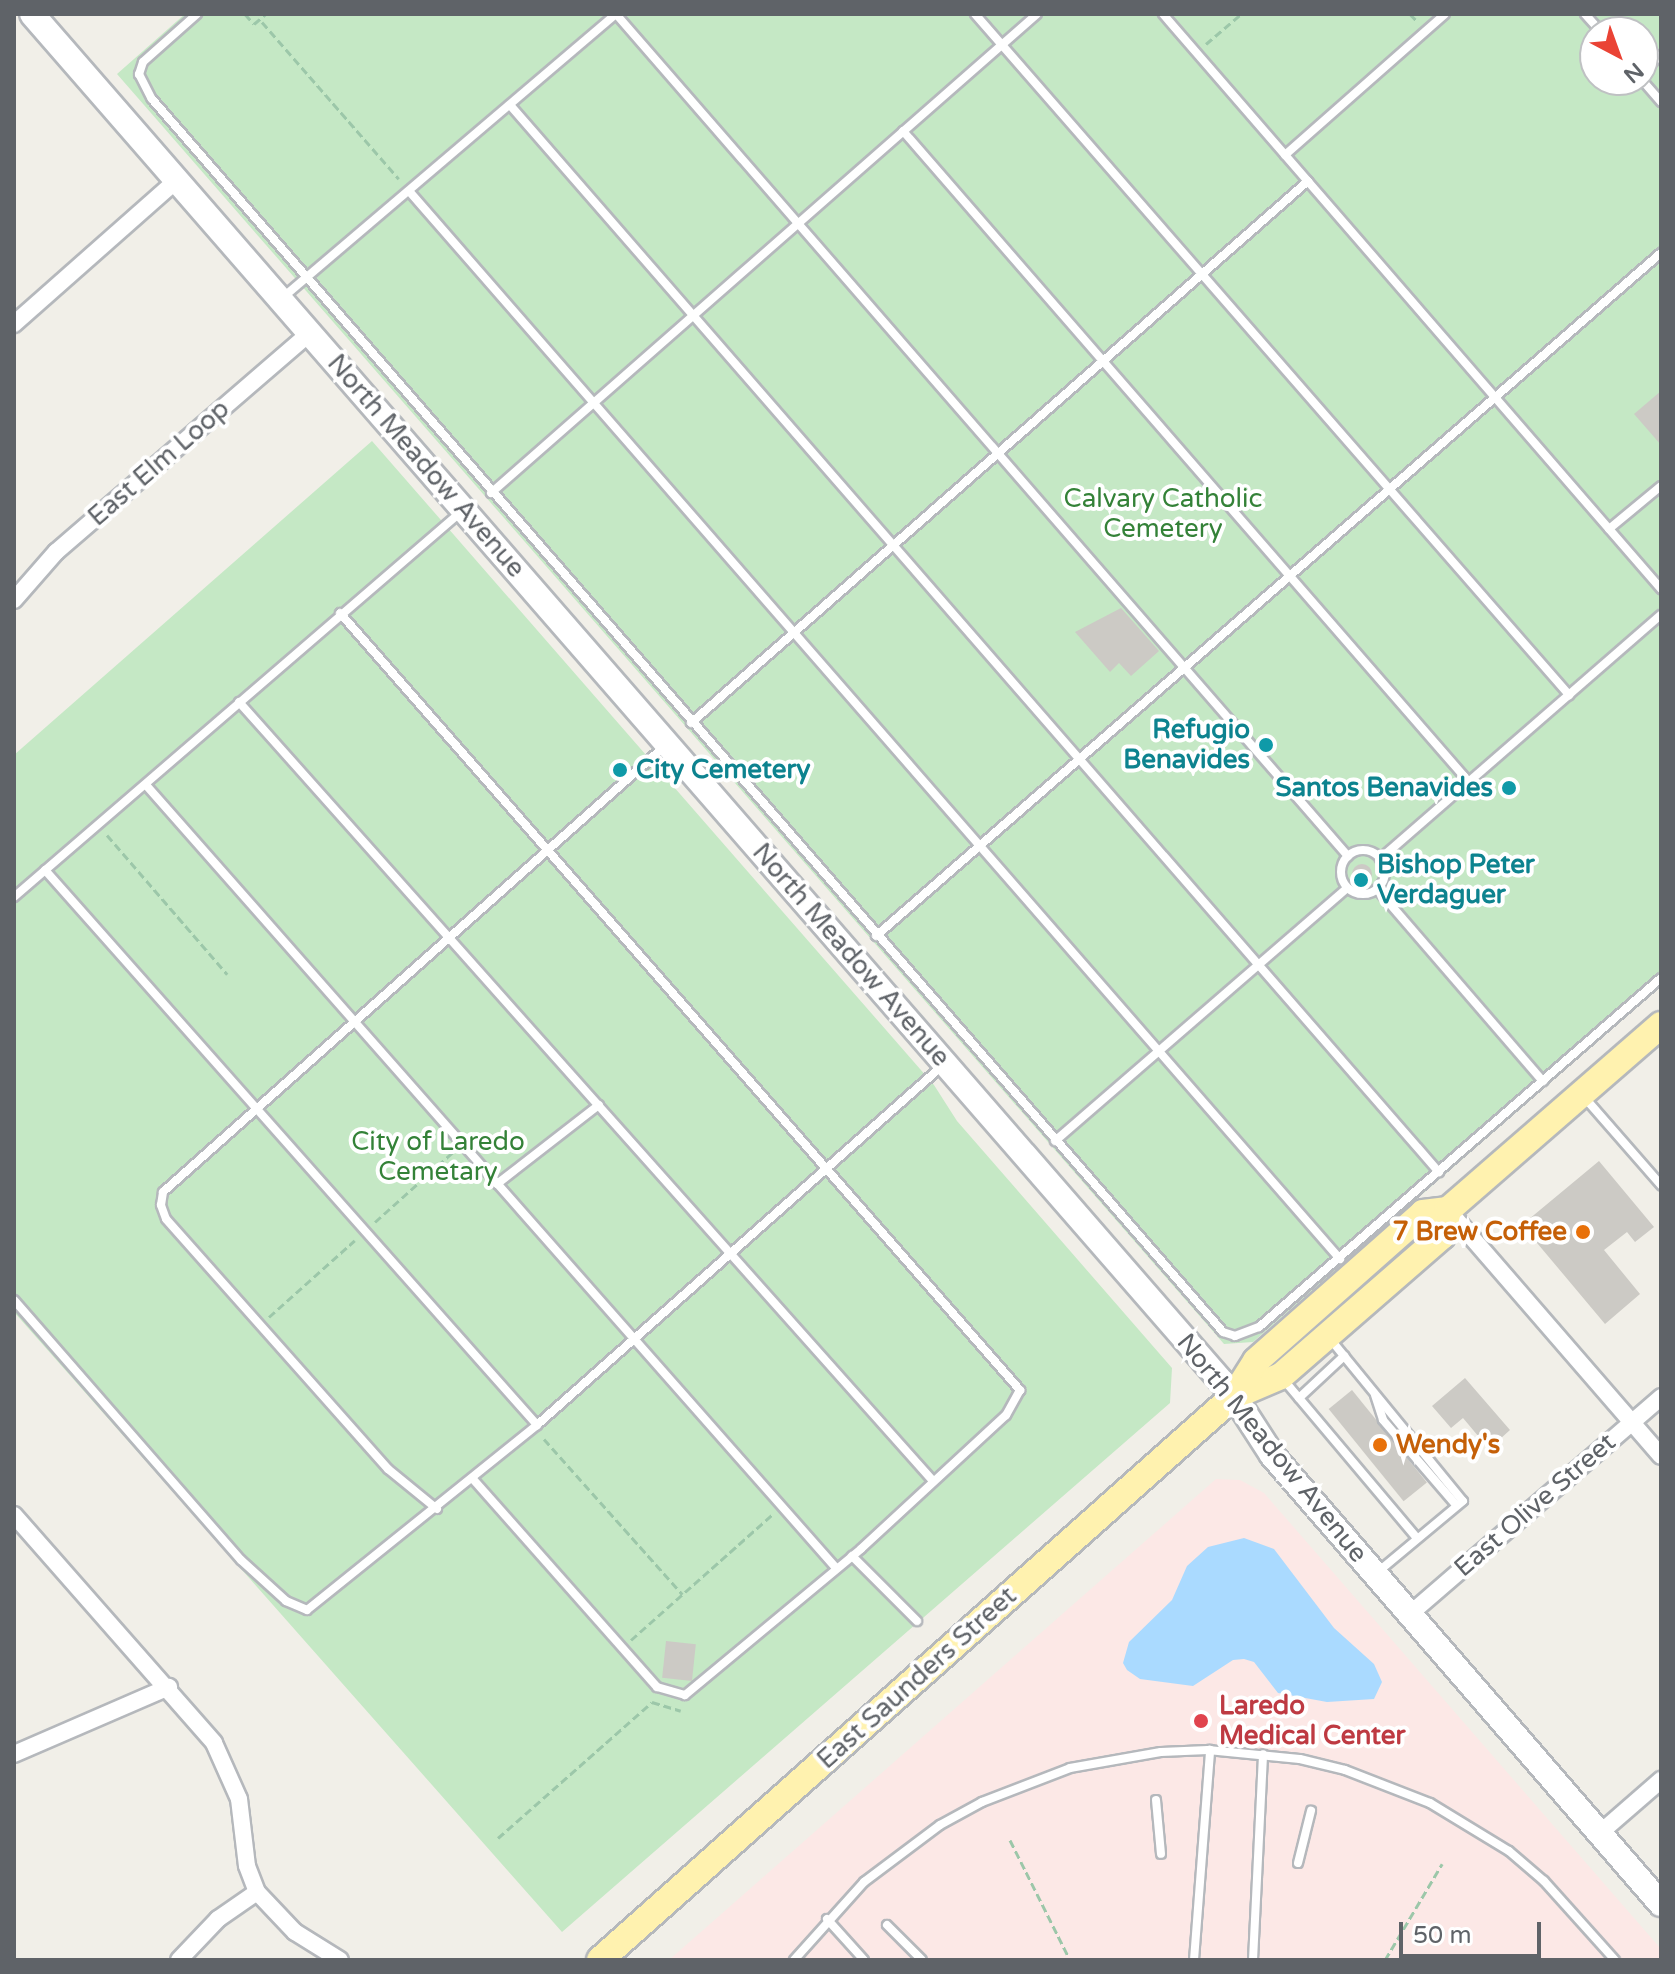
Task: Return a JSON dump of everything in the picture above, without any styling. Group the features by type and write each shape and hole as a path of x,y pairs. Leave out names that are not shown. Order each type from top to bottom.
{"main road":[{"name":"North Meadow Avenue","path":"32,14 1234,1396 1272,1455 1661,1904"},
{"name":"East Saunders Street","path":"600,1960 1234,1396 1256,1361 1423,1213 1448,1210 1661,1025"},
{"name":"East Saunders Street","path":"1234,1396 1281,1376 1442,1236 1448,1210"}],"street":[{"path":"14,324 177,180"},
{"name":"East Elm Loop","path":"14,600 56,552 310,333"},
{"path":"1448,1210 1661,1456"},
{"name":"East Olive Street","path":"1410,1614 1661,1397"},
{"path":"14,1515 169,1687 229,1767 239,1799 247,1866 257,1892 295,1932 340,1960"},
{"path":"14,1754 169,1687"},
{"path":"1600,1833 1661,1780"},
{"path":"179,1960 218,1919 257,1892"}],"lane":[{"path":"197,14 143,62 142,86 491,493 1223,1332 1235,1336 1259,1327 1661,978"},
{"path":"281,299 616,14 796,225 1348,856"},
{"path":"975,14 1569,695"},
{"path":"491,493 1037,14"},
{"path":"1163,14 1661,589"},
{"path":"1285,155 1445,14"},
{"path":"510,105 1439,1172"},
{"path":"903,131 1469,782"},
{"path":"691,723 1308,181"},
{"path":"409,191 1340,1259"},
{"path":"876,936 1661,253"},
{"path":"1609,529 1661,486"},
{"path":"14,897 463,510"},
{"path":"340,613 1020,1390 1006,1415 852,1556 698,1687 675,1695 657,1687 473,1479"},
{"path":"1380,859 1661,615"},
{"path":"239,702 933,1481"},
{"path":"437,1509 388,1469 166,1219 161,1205 163,1192 254,1106 668,744"},
{"path":"146,785 836,1568"},
{"path":"1347,888 1365,894 1377,889 1384,878 1380,859 1368,851 1348,856"},
{"path":"1347,888 1341,872 1348,856"},
{"path":"45,870 537,1425"},
{"path":"1055,1141 1347,888"},
{"path":"1377,889 1543,1081"},
{"path":"14,1300 241,1560 286,1601 307,1610 323,1602 537,1425 945,1063"},
{"path":"1582,1094 1661,1185"},
{"path":"497,1184 599,1105"},
{"path":"1327,1336 1463,1501 1375,1574"},
{"path":"1299,1398 1344,1356"},
{"path":"1281,1376 1417,1538"},
{"path":"852,1556 917,1621"},
{"path":"1194,1960 1210,1750"},
{"path":"794,1960 827,1919 901,1852 982,1802 1070,1768 1161,1752 1210,1750 1263,1754 1345,1770 1388,1784 1471,1826 1544,1881 1615,1960"},
{"path":"1253,1960 1263,1754"},
{"path":"1156,1800 1161,1854"},
{"path":"1298,1863 1311,1811"},
{"path":"827,1919 864,1960"},
{"path":"887,1925 922,1960"}],"path":[{"path":"245,14 251,23 262,22"},
{"path":"262,22 266,14"},
{"path":"1203,47 1241,14"},
{"path":"1410,14 1419,24"},
{"path":"262,22 409,191"},
{"path":"104,832 227,974"},
{"path":"369,1227 455,1150"},
{"path":"266,1320 358,1237"},
{"path":"542,1436 682,1594"},
{"path":"628,1642 776,1512"},
{"path":"498,1838 652,1702 681,1711"},
{"path":"1010,1840 1070,1960"},
{"path":"1385,1960 1442,1864"}],"shaded area":[{"name":"Laredo Medical Center","path":"1216,1479 1240,1480 1264,1493 1661,1949 1661,1960 669,1960"}],"green space":[{"name":"Calvary Catholic Cemetery","path":"185,14 1661,14 1661,986 1253,1342 1224,1344 117,74"},
{"name":"City of Laredo Cemetary","path":"372,441 934,1085 957,1121 1172,1368 1170,1403 562,1932 14,1312 14,755"}],"water":[{"path":"1244,1538 1274,1549 1334,1628 1374,1664 1382,1682 1374,1699 1327,1702 1278,1693 1254,1662 1244,1659 1233,1660 1193,1686 1140,1679 1127,1670 1123,1663 1129,1642 1172,1600 1187,1566 1208,1547"}],"building":[{"path":"1661,391 1661,445 1634,414"},
{"path":"1121,608 1159,651 1131,676 1119,663 1110,672 1075,632"},
{"path":"1358,864 1366,864 1372,874 1366,884 1358,884 1352,878 1352,870"},
{"path":"1599,1161 1654,1227 1635,1242 1627,1232 1604,1250 1640,1294 1605,1324 1522,1225"},
{"path":"1465,1378 1510,1430 1489,1449 1463,1418 1451,1428 1432,1406"},
{"name":"Wendy's","path":"1352,1390 1427,1482 1404,1501 1329,1409"},
{"path":"666,1641 696,1644 692,1681 662,1678"}],"place":[{"name":"Refugio Benavides","path":"1266,745"},
{"name":"City Cemetery","path":"620,770"},
{"name":"Santos Benavides","path":"1509,788"},
{"name":"Bishop Peter Verdaguer","path":"1361,880"},
{"name":"7 Brew Coffee","path":"1583,1232"},
{"name":"Wendy's","path":"1380,1445"},
{"name":"Laredo Medical Center","path":"1201,1721"}]}
